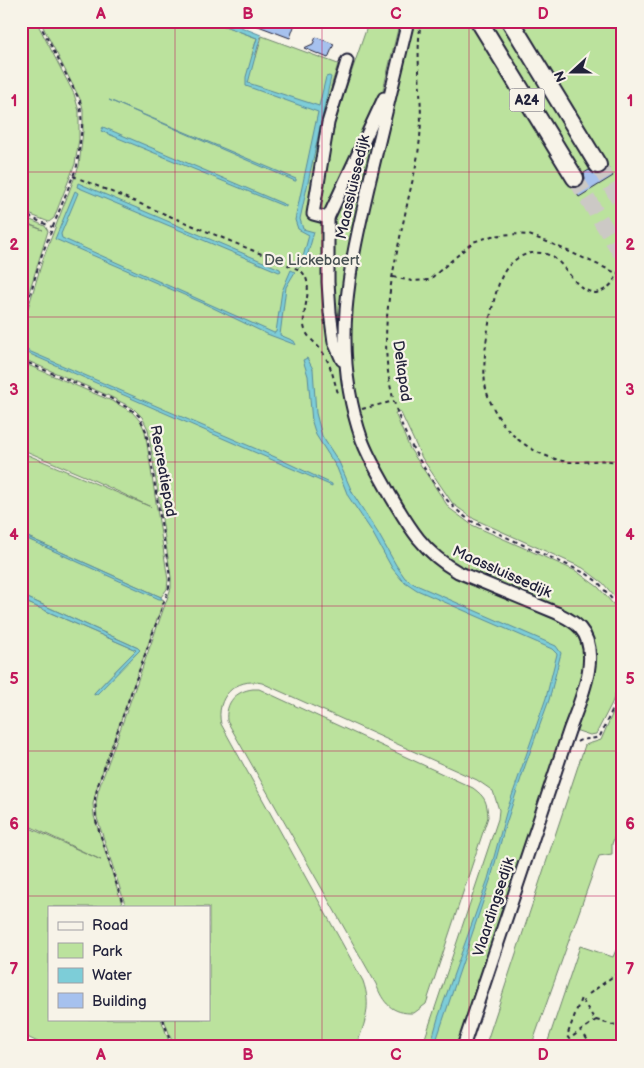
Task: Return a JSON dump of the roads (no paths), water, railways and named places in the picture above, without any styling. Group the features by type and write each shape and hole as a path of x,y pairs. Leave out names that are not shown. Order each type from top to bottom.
{"highway":[{"name":"A24","path":"479,21 575,178"},
{"name":"A24","path":"510,21 598,164"}],"street":[{"name":"Maassluissedijk","path":"408,21 356,238 347,289 345,312 346,368 353,411 372,463 414,535 428,551 458,572 572,621 586,637 590,660 587,682 554,776"},
{"name":"Maassluissedijk","path":"328,218 313,214 328,123 347,61"},
{"name":"Maassluissedijk","path":"346,368 334,342 330,312 328,218 395,74"},
{"name":"Vlaardingsedijk","path":"464,1047 554,776"}],"water":[{"path":"211,21 226,21 261,35 248,83 319,106 326,77 331,77 300,219 303,229 314,232 307,257 300,267 295,265 303,257 309,235 298,229 295,220 318,112 246,86 246,77 257,38"},
{"path":"109,100 296,179 296,181 295,181"},
{"path":"103,127 286,205 286,207 101,131"},
{"path":"78,183 281,271 279,272 77,187"},
{"path":"75,191 78,193 61,234 62,238 274,333 276,332 282,291 291,270 295,272 286,287 280,335 294,341 296,345 267,334 205,304 55,239"},
{"path":"24,349 275,457 332,484 332,486 23,351"},
{"path":"307,358 313,369 316,413 322,436 339,462 353,494 405,578 414,584 556,646 561,653 549,700 525,766 504,830 491,878 434,1047 430,1047 438,1018 488,879 506,813 546,698 557,654 552,649 417,590 402,580 392,568 371,530 348,496 337,468 316,435 312,422 308,376 303,360"},
{"path":"21,534 161,597 162,599 21,536"},
{"path":"21,595 140,650 94,695 136,650 21,600"}],"tunnel":[{"path":"598,165 623,206"},
{"path":"575,178 623,257"}],"park label":[{"name":"De Lickebaert","path":"312,260"}]}
